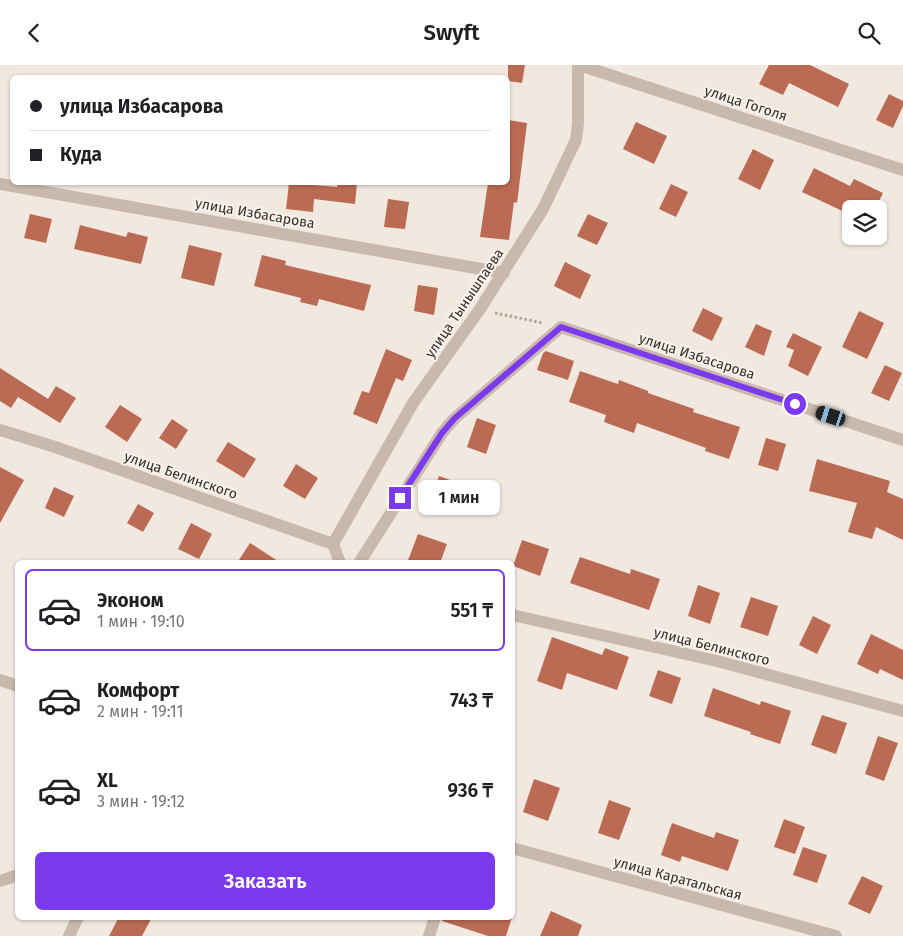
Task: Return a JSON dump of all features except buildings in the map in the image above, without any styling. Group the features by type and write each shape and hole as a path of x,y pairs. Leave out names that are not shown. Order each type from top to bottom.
{"street":[{"name":"улица Гоголя","path":"578,65 903,170"},
{"name":"улица Тынышпаева","path":"333,544 413,403 480,309 543,209 576,140 578,123 578,65"},
{"name":"улица Избасарова","path":"0,184 504,273"},
{"name":"улица Избасарова","path":"561,327 903,440"},
{"path":"361,560 442,433 455,418 561,327"},
{"name":"улица Белинского","path":"0,431 52,446 333,544"},
{"path":"333,544 339,560"},
{"name":"улица Белинского","path":"515,616 717,661 903,711"},
{"path":"0,680 15,685"},
{"name":"улица Каратальская","path":"515,850 836,936"},
{"path":"0,881 15,876"},
{"path":"69,936 77,920"},
{"path":"429,936 434,920"}],"path":[{"path":"480,309 561,327"}],"route":[{"path":"400,498 442,433 455,418 561,327 795,404"}]}
